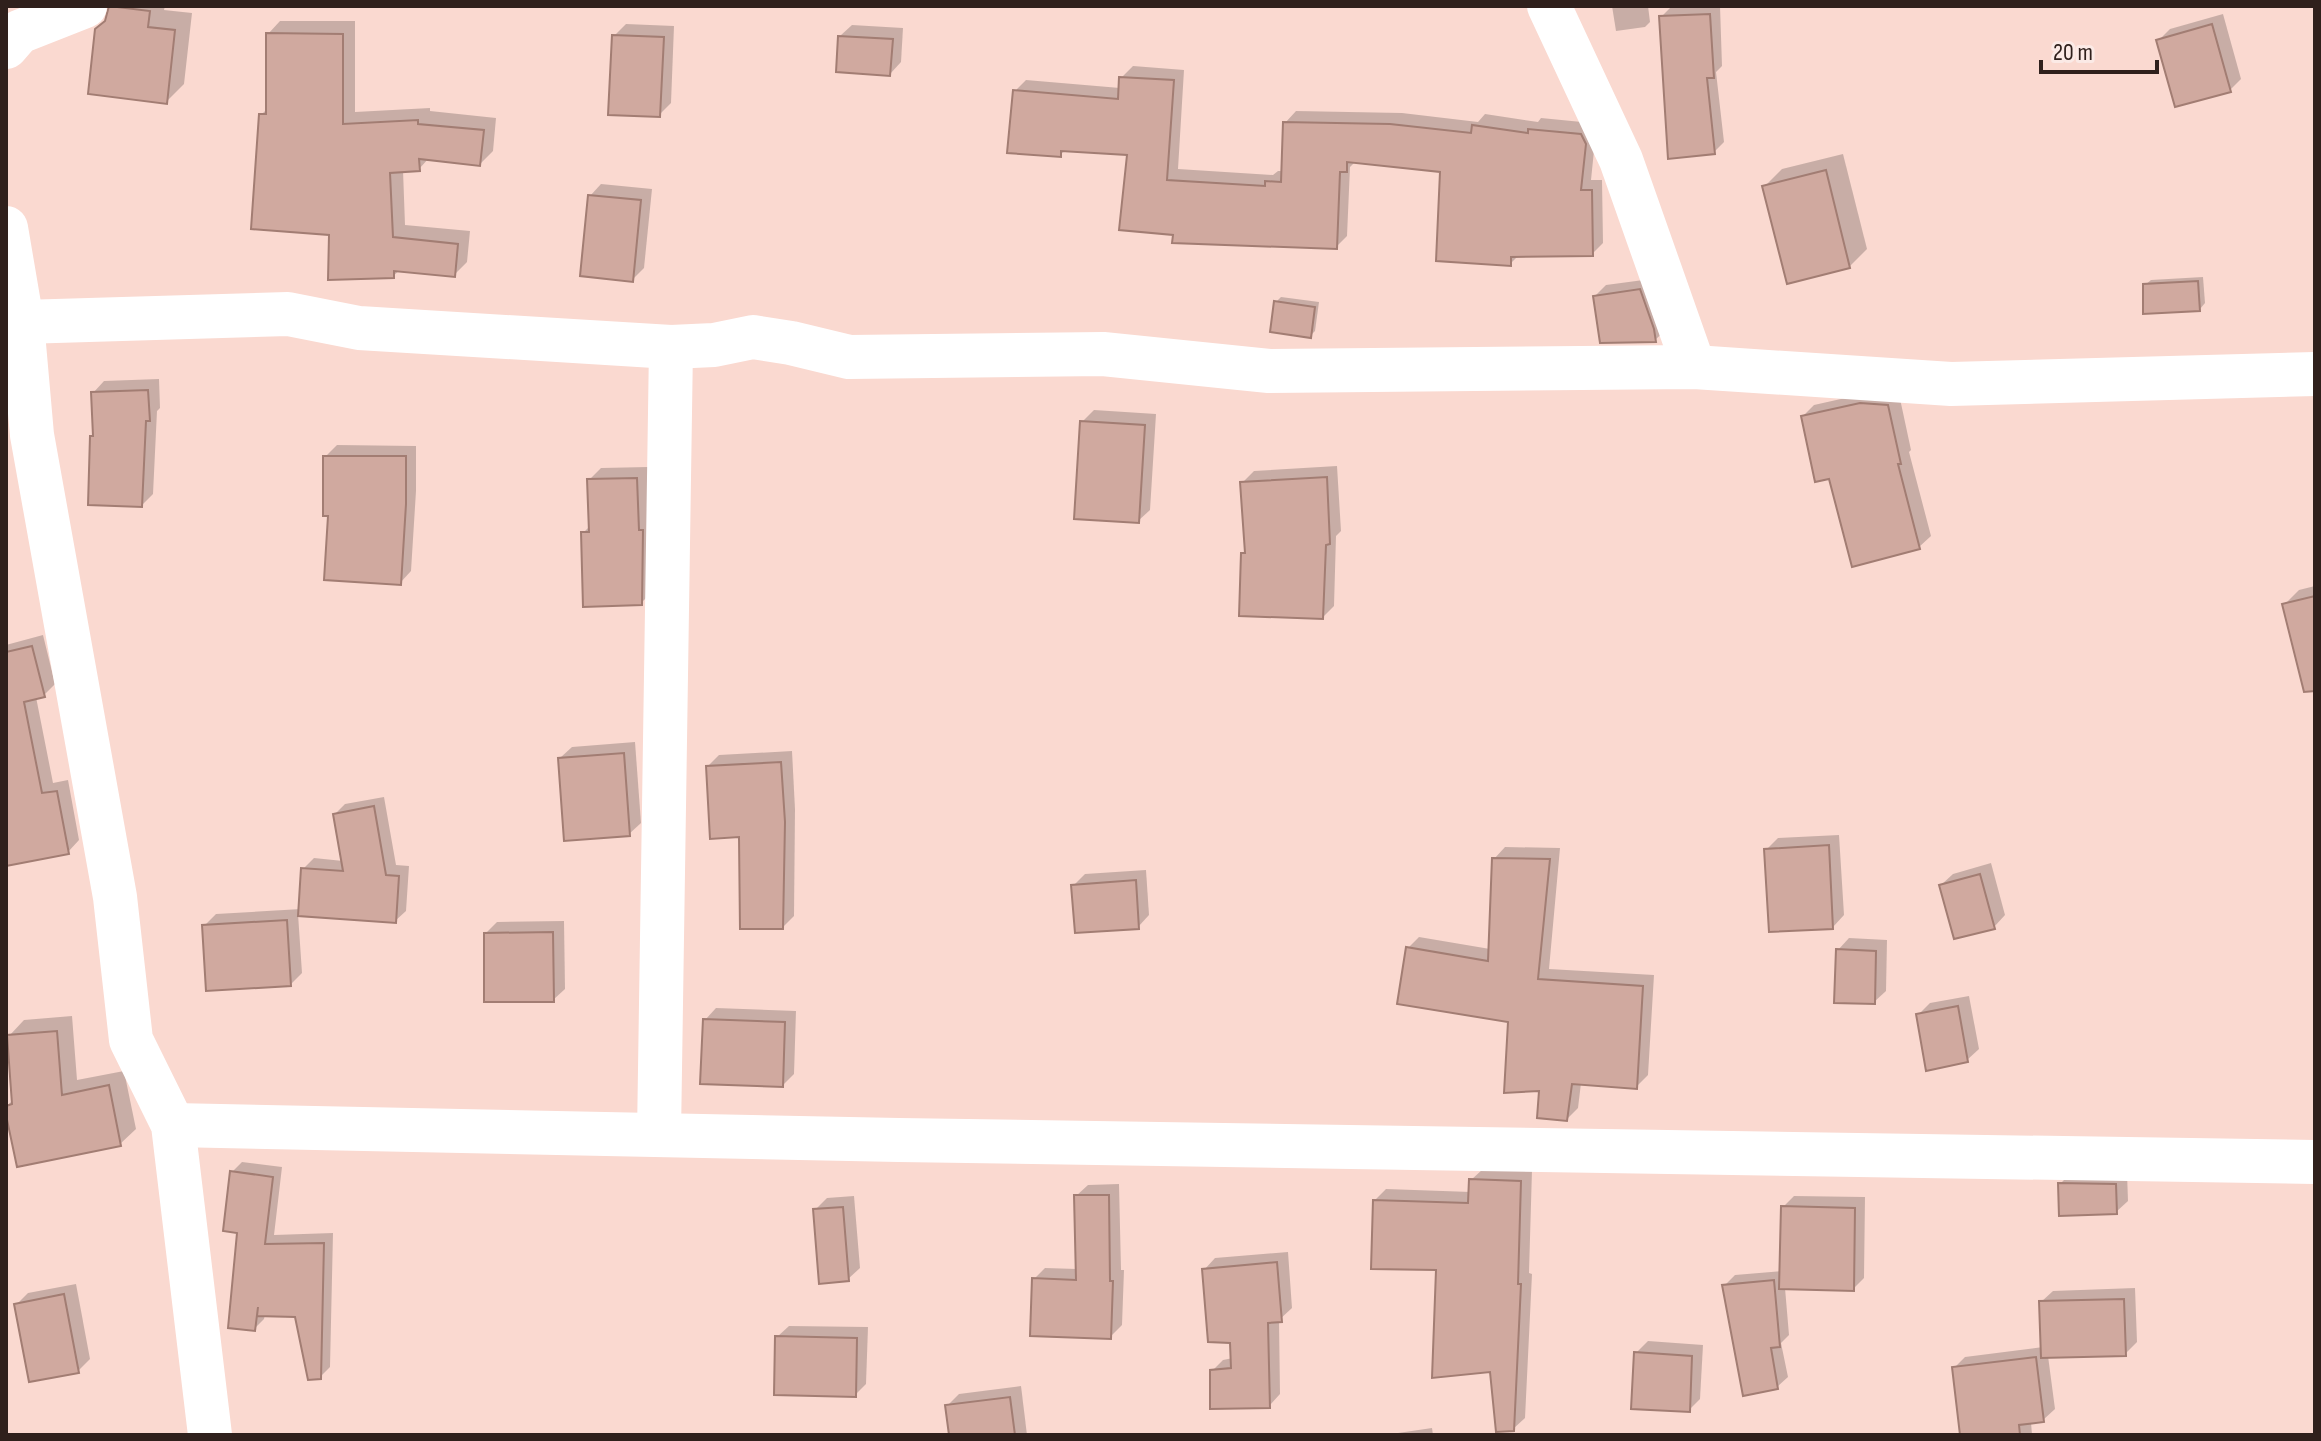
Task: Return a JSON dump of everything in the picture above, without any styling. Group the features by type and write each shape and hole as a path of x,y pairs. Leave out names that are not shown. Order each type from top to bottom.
{"street":[{"path":"6,47 19,32 85,6"},
{"path":"1549,6 1621,160 1694,367"},
{"path":"6,228 22,322 19,437 115,897 131,1040 173,1125 210,1435"},
{"path":"22,322 288,314 359,328 671,347 714,345 753,337 849,357 1103,354 1269,371 1694,367 1951,384 2315,374"},
{"path":"659,1135 671,347"},
{"path":"173,1125 2315,1162"}],"building":[{"path":"109,6 150,11 148,27 175,30 167,104 88,94 95,29 105,21"},
{"path":"1710,14 1714,78 1707,78 1715,154 1668,159 1659,16"},
{"path":"2212,24 2231,92 2175,107 2156,40"},
{"path":"266,33 343,34 343,124 418,120 418,124 484,130 480,166 419,159 420,171 390,173 393,237 458,244 455,277 394,271 394,278 328,280 329,235 251,229 259,114 266,114"},
{"path":"612,35 664,37 660,117 608,115"},
{"path":"838,36 893,39 890,76 836,72"},
{"path":"1119,77 1174,80 1167,180 1265,186 1265,181 1281,182 1283,122 1390,124 1471,133 1472,125 1528,133 1528,129 1581,134 1586,144 1581,190 1592,190 1593,256 1511,257 1511,266 1436,261 1440,172 1347,162 1347,172 1340,172 1337,249 1172,243 1173,235 1119,230 1127,155 1061,151 1061,157 1007,153 1013,90 1118,99"},
{"path":"1826,170 1850,268 1787,284 1762,186"},
{"path":"588,195 641,200 633,282 580,276"},
{"path":"2198,281 2200,311 2143,314 2143,284"},
{"path":"1640,289 1656,342 1600,343 1593,296"},
{"path":"1274,301 1315,307 1311,338 1270,332"},
{"path":"148,390 150,421 146,421 142,507 88,505 90,436 93,436 91,392"},
{"path":"1860,403 1888,405 1901,464 1898,464 1920,549 1852,567 1829,479 1815,482 1801,416"},
{"path":"1080,421 1145,425 1139,523 1074,519"},
{"path":"323,456 406,456 401,585 324,580 328,516 323,516"},
{"path":"1327,477 1330,544 1326,545 1323,619 1239,616 1241,553 1245,553 1240,482"},
{"path":"637,478 639,530 643,530 642,605 583,607 581,532 589,532 587,479"},
{"path":"2315,596 2315,691 2304,692 2282,604"},
{"path":"32,646 45,697 24,702 42,793 57,791 69,854 6,866 6,652"},
{"path":"624,753 630,836 564,841 558,758"},
{"path":"781,762 785,822 783,929 740,929 739,837 710,839 706,766"},
{"path":"374,806 386,875 399,876 396,923 298,916 301,868 343,871 333,814"},
{"path":"1829,845 1833,929 1769,932 1764,849"},
{"path":"1492,858 1550,859 1538,979 1643,986 1637,1089 1572,1084 1567,1121 1537,1118 1539,1091 1504,1093 1508,1022 1397,1004 1406,947 1488,961"},
{"path":"1980,874 1995,929 1954,939 1939,885"},
{"path":"1136,880 1139,929 1075,933 1071,885"},
{"path":"287,920 291,986 206,991 202,925"},
{"path":"553,932 554,1002 484,1002 484,933"},
{"path":"1836,949 1876,951 1875,1004 1834,1003"},
{"path":"1958,1006 1968,1062 1926,1071 1916,1014"},
{"path":"703,1019 785,1022 783,1087 700,1084"},
{"path":"57,1031 62,1095 109,1085 121,1146 17,1167 6,1115 6,1106 12,1104 7,1035"},
{"path":"230,1171 273,1177 265,1244 324,1243 321,1379 308,1380 295,1317 257,1316 258,1307 255,1331 228,1328 237,1233 223,1231"},
{"path":"1469,1179 1521,1181 1518,1284 1521,1284 1514,1431 1496,1432 1490,1372 1432,1378 1436,1270 1371,1269 1373,1200 1468,1203"},
{"path":"2058,1183 2116,1184 2117,1214 2059,1216"},
{"path":"1074,1195 1109,1195 1110,1281 1113,1281 1111,1339 1030,1336 1032,1278 1076,1280"},
{"path":"1781,1206 1855,1208 1854,1291 1779,1289"},
{"path":"843,1207 849,1281 819,1284 813,1209"},
{"path":"1277,1262 1282,1322 1268,1323 1270,1408 1210,1409 1210,1370 1231,1368 1230,1343 1208,1342 1202,1269"},
{"path":"1774,1280 1780,1347 1771,1348 1778,1389 1743,1396 1722,1285"},
{"path":"64,1294 79,1373 29,1382 14,1304"},
{"path":"2124,1299 2126,1356 2041,1358 2039,1301"},
{"path":"775,1336 857,1338 856,1397 774,1395"},
{"path":"1634,1352 1692,1356 1690,1412 1631,1409"},
{"path":"2036,1357 2044,1422 2019,1425 2020,1435 1960,1435 1952,1367"},
{"path":"1010,1397 1015,1435 949,1435 945,1405"}]}
